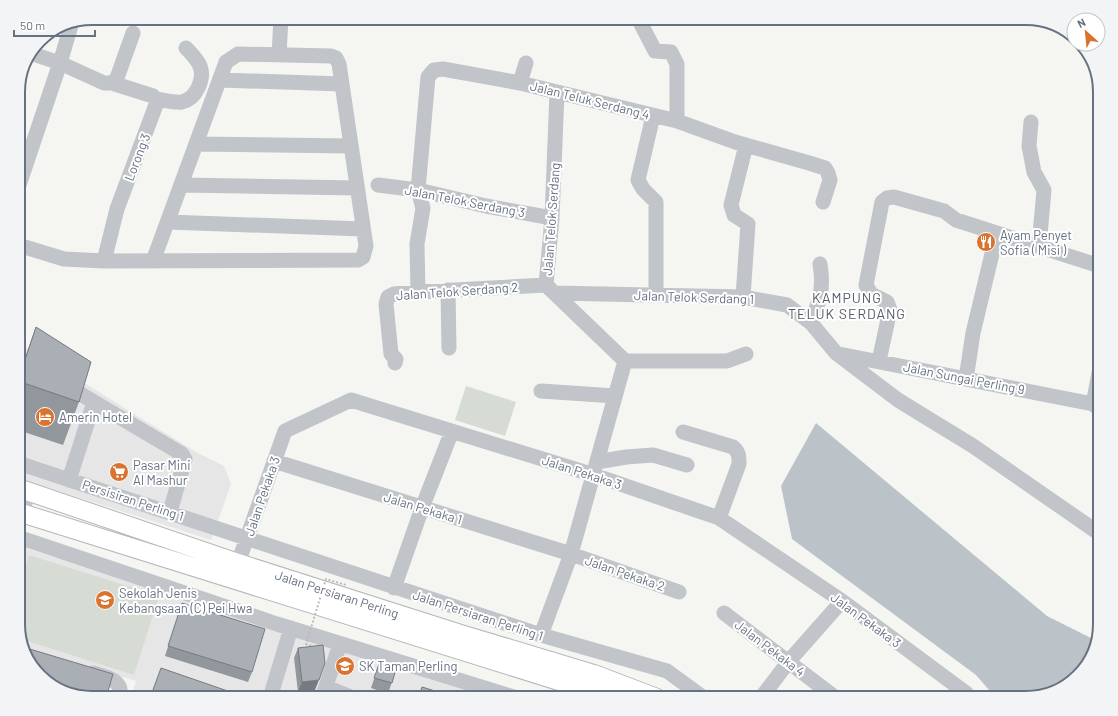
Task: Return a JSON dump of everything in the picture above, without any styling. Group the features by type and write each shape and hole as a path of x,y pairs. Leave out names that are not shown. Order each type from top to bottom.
{"main road":[{"name":"Jalan Persiaran Perling","path":"25,490 238,563 464,635 594,674 639,691"},
{"name":"Jalan Persiaran Perling","path":"25,518 590,691"}],"street":[{"path":"279,55 281,25"},
{"path":"642,25 655,51 671,52 677,64 677,122"},
{"path":"25,167 70,29"},
{"path":"112,83 118,78 133,33"},
{"path":"37,55 60,63 104,83 112,83 153,96 156,99 181,102 189,98 199,86 200,66 194,55 186,48"},
{"path":"25,247 64,259 104,261 153,261 358,260 363,257 366,252 363,229 339,64 336,58 331,56 238,54 226,62 153,261"},
{"path":"520,83 526,63"},
{"name":"Jalan Teluk Serdang 4","path":"418,190 428,77 434,70 443,69 520,83 677,122 746,145 825,168 830,180 823,202"},
{"path":"220,80 342,84"},
{"name":"Jalan Telok Serdang","path":"557,92 551,289 625,361"},
{"name":"Lorong 3","path":"104,261 117,209 156,108 156,99"},
{"path":"653,116 638,180 643,189 656,202 656,295"},
{"path":"1031,122 1029,146 1034,172 1044,190 1039,246"},
{"path":"196,144 351,146"},
{"path":"743,297 748,224 734,215 731,205 746,145"},
{"path":"181,185 357,188"},
{"name":"Jalan Telok Serdang 3","path":"378,185 418,190 486,206 552,218"},
{"path":"418,190 423,208 417,244 418,292"},
{"path":"879,362 890,310 887,302 870,294 866,285 882,202 887,198 894,197 944,210 956,220 1093,264"},
{"path":"168,222 363,229"},
{"path":"966,379 974,332 997,233"},
{"path":"811,323 820,300 822,280 820,264"},
{"name":"Jalan Telok Serdang 1","path":"551,289 656,295 743,297 787,306 811,323 836,353 898,400 973,446 1093,529"},
{"name":"Jalan Telok Serdang 2","path":"395,363 396,359 391,354 386,301 388,296 394,294 448,290 551,289"},
{"path":"448,290 449,348"},
{"name":"Jalan Sungai Perling 9","path":"836,353 1093,406"},
{"path":"541,635 571,554 625,361 727,361 746,354"},
{"path":"25,362 182,454 185,460 170,512"},
{"path":"541,392 615,396"},
{"name":"Jalan Pekaka 3","path":"238,563 285,431 351,400 452,431 595,468 719,518 842,601 963,691"},
{"path":"69,480 94,402"},
{"path":"394,588 422,508 452,431"},
{"path":"683,432 733,447 738,451 740,456 739,464 719,518"},
{"path":"595,468 626,457 653,455 687,465"},
{"name":"Jalan Pekaka 1","path":"274,461 571,554"},
{"name":"Persisiran Perling 1","path":"25,466 247,537"},
{"name":"Jalan Persiaran Perling 1","path":"247,537 394,588 541,635 668,671 695,691"},
{"path":"25,539 340,644 494,691"},
{"name":"Jalan Pekaka 2","path":"571,554 679,592"},
{"path":"766,691 789,662 842,601"},
{"name":"Jalan Pekaka 4","path":"724,614 827,691"},
{"path":"272,691 291,628"},
{"path":"325,691 340,644"},
{"path":"77,668 113,679 120,691"}],"path":[{"path":"317,647 306,644 326,579 346,585"}],"shaded area":[{"path":"25,346 196,452 224,466 231,484 211,540 25,480"},
{"path":"466,386 516,402 505,436 455,420"},
{"path":"816,423 1047,616 1091,638 1088,650 1082,661 1067,677 1044,689 1026,691 990,691 976,675 792,539 781,486"},
{"name":"Sekolah Jenis Kebangsaan (C) Pei Hwa","path":"25,548 302,635 474,691 133,691 136,681 30,650 25,629"},
{"path":"29,555 159,596 134,675 27,641 25,629 25,567"}],"building":[{"path":"36,327 91,362 79,402 25,383 25,360"},
{"path":"182,603 265,629 252,672 168,646"},
{"path":"323,645 325,663 319,680 302,682 298,648"},
{"path":"30,649 113,674 108,691 92,691 70,687 55,680 48,674 34,658"},
{"path":"379,664 396,669 392,683 374,678"},
{"path":"161,668 228,691 153,691"},
{"path":"422,687 435,691 421,691"}],"place":[{"name":"Ayam Penyet Sofia ( Misi )","path":"986,242"},
{"name":"Amerin Hotel","path":"45,417"},
{"name":"Pasar Mini Al Mashur","path":"119,472"},
{"name":"Sekolah Jenis Kebangsaan (C) Pei Hwa","path":"105,600"},
{"name":"SK Taman Perling","path":"345,666"}],"district":[{"name":"KAMPUNG TELUK SERDANG","path":"847,306"}]}
